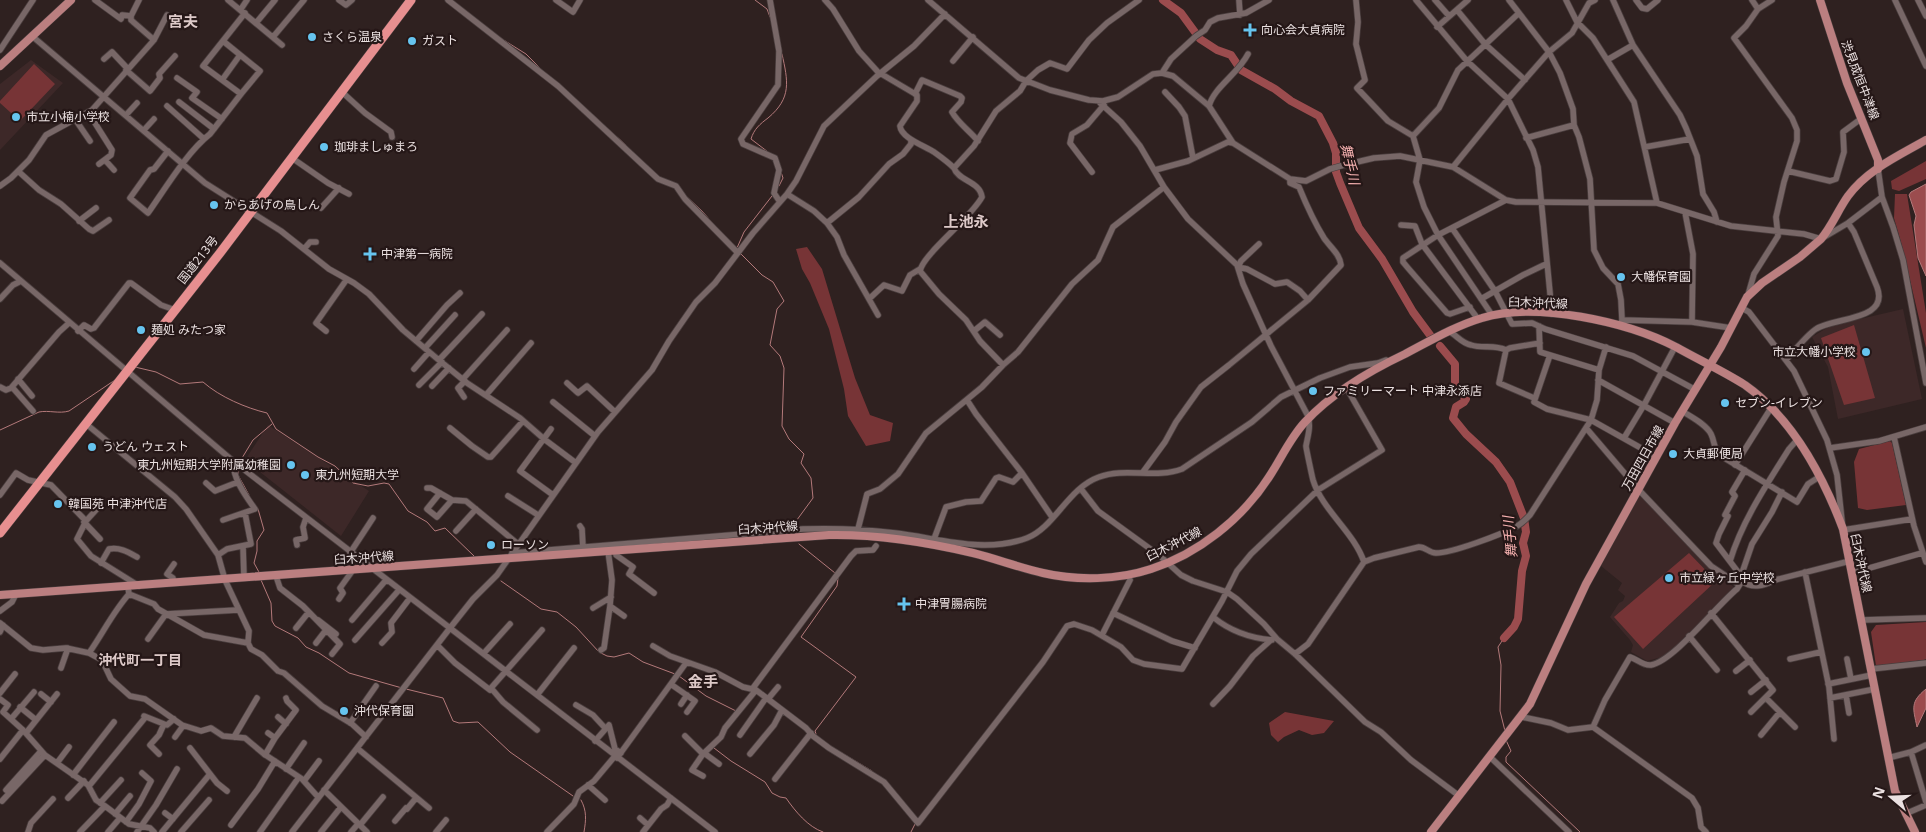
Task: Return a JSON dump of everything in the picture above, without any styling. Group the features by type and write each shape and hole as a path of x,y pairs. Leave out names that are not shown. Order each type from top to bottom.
{"highway":[{"name":"国道213号","path":"0,533 251,212 411,0"}],"main road":[{"path":"0,66 70,0"},
{"name":"渋見成恒中津線","path":"1820,0 1847,83 1878,160 1878,169"},
{"name":"万田四日市線","path":"1431,832 1458,795 1522,717 1530,704 1586,584 1682,410 1710,366 1748,297 1762,283 1800,257 1821,239 1854,188 1865,178 1889,161 1926,140"},
{"name":"臼木沖代線","path":"0,595 129,590 139,586 371,569 510,556 612,551 847,534 889,537 947,548 992,558 1039,572 1063,576 1089,578 1128,575 1151,570 1167,563 1209,539 1237,516 1258,492 1295,433 1309,418 1346,387 1382,365 1449,331 1492,315 1507,312 1575,316 1621,323 1657,338 1745,385 1771,408 1797,440 1819,477 1843,530 1895,791 1915,832"}],"street":[{"path":"0,50 33,0"},
{"path":"95,0 121,19 122,15 131,16"},
{"path":"139,0 131,20 154,40"},
{"path":"228,0 282,45"},
{"path":"241,94 203,66 243,11 247,0"},
{"path":"256,23 275,0"},
{"path":"273,38 304,0"},
{"path":"339,0 346,6 352,0"},
{"path":"448,0 558,86 658,179 676,186 685,199 738,253"},
{"path":"556,0 572,12 580,0"},
{"path":"770,0 780,51 778,85 741,139 743,144 775,158 779,170 774,193 780,202"},
{"path":"825,0 833,9 859,51 880,73 918,97 900,127 911,140 937,154 954,168 956,173 976,186 981,192 982,198 954,231 928,257 920,269 912,273 902,290 884,285 869,299"},
{"path":"928,0 1026,82 1101,104 1137,141 1164,186 1192,223 1238,268 1242,284 1266,335 1309,418 1310,436 1306,446 1318,490 1353,541 1364,562"},
{"path":"954,168 978,141 993,115 1020,91 1026,82 1050,62 1067,69 1089,40 1107,23 1139,0"},
{"path":"1239,0 1240,15"},
{"path":"1162,73 1172,59 1205,30 1210,22 1223,17 1240,15 1253,10 1269,0"},
{"path":"1356,0 1358,22 1356,44 1365,80 1357,88 1388,121 1413,136 1420,160 1416,182 1424,207 1438,235 1492,315"},
{"path":"1416,0 1467,61 1508,99 1535,157 1542,203 1552,314"},
{"path":"1435,0 1450,16"},
{"path":"1437,26 1468,0"},
{"path":"1509,0 1549,52 1560,73 1573,109 1574,125 1590,179 1594,250 1603,268 1618,284 1621,323 1692,322 1731,328"},
{"path":"1566,0 1577,22 1593,38 1634,102 1657,203"},
{"path":"1453,167 1549,52 1572,33 1589,4 1595,0"},
{"path":"1613,0 1633,46 1680,115 1697,156 1703,194 1714,212 1717,222"},
{"path":"1636,0 1642,8 1647,9 1658,0"},
{"path":"1752,0 1758,9"},
{"path":"1748,297 1754,274 1778,236 1776,218 1798,141 1797,130 1792,118 1734,38 1746,26 1758,9 1772,0"},
{"path":"1895,0 1926,66"},
{"path":"1918,0 1926,16"},
{"path":"1456,10 1486,44 1525,80"},
{"path":"1413,136 1438,108 1458,70 1519,13"},
{"path":"292,832 450,628 497,575 595,436 652,370 669,340 692,308 704,293 715,284 787,194 796,181 824,126 880,73 914,46 945,14"},
{"path":"0,186 30,160 46,135 88,112 103,97 126,69 154,40 167,15"},
{"path":"32,36 215,191 281,231 329,270 347,279 369,294 403,330 440,361 576,462"},
{"path":"954,61 973,37"},
{"path":"168,151 154,169 150,170 130,198 148,214 183,165 260,71 223,41"},
{"path":"1607,60 1633,46"},
{"path":"104,59 112,52 126,69 150,91 160,78 159,74 175,56"},
{"path":"1209,106 1214,94 1239,69 1248,54"},
{"path":"222,80 240,55"},
{"path":"1092,172 1070,143 1072,134 1087,125 1101,104 1125,93 1149,76 1162,73 1177,78 1209,106 1233,142 1290,179 1306,180 1330,169 1374,158 1400,156 1453,167 1506,200 1525,203 1657,203 1731,226 1778,230 1821,239 1848,223 1882,197"},
{"path":"177,78 197,92 192,98 222,119"},
{"path":"915,94 922,80 960,96 962,102 952,112 958,121 978,141"},
{"path":"342,92 364,113 391,132 392,137"},
{"path":"1165,92 1185,116 1193,158"},
{"path":"179,102 214,129"},
{"path":"126,115 137,103"},
{"path":"167,106 204,139"},
{"path":"88,112 112,150 111,155 102,162 114,170"},
{"path":"1788,171 1830,181 1836,179 1844,152 1843,132 1862,118"},
{"path":"75,119 90,141"},
{"path":"144,130 154,119"},
{"path":"1526,138 1574,125"},
{"path":"1644,147 1690,139"},
{"path":"827,223 859,197 888,164 904,154 911,144 911,140"},
{"path":"1154,170 1193,158 1223,143 1233,142"},
{"path":"292,158 349,194"},
{"path":"1878,169 1882,197 1903,260 1926,383"},
{"path":"18,171 39,190 61,204 93,231 108,220"},
{"path":"1142,472 1166,442 1176,422 1201,387 1308,300 1340,267 1341,262 1324,238 1299,187 1290,183 1290,179"},
{"path":"858,529 867,494 880,489 898,474 926,433 982,387 1002,365 1022,348 1034,330 1047,317 1072,284 1098,260 1107,236 1113,227 1164,186"},
{"path":"321,208 339,188"},
{"path":"787,194 811,208 827,223 837,237 844,255 878,315"},
{"path":"1470,307 1450,314 1446,313 1403,262 1404,255 1506,200"},
{"path":"79,220 96,208"},
{"path":"1685,212 1693,254 1692,322"},
{"path":"1786,360 1816,328 1851,318 1875,308 1879,302 1878,287 1854,232 1848,223"},
{"path":"1402,225 1415,226 1422,244 1478,319"},
{"path":"1452,228 1495,291 1512,324 1532,323 1633,356 1694,390"},
{"path":"304,249 310,242 316,242"},
{"path":"1238,268 1241,261 1259,244"},
{"path":"0,263 233,461 398,590 484,653 595,741 618,756 715,832"},
{"path":"1481,299 1546,264"},
{"path":"1238,268 1247,269 1275,284 1287,282 1308,300"},
{"path":"920,269 922,275 932,287 964,317 980,342 1002,365"},
{"path":"326,331 316,323 347,279"},
{"path":"0,299 12,285 21,281"},
{"path":"78,331 84,325 91,329 94,328 129,283 160,305 175,310"},
{"path":"416,341 460,293"},
{"path":"1742,308 1749,312 1786,360 1803,388 1830,448 1837,475 1843,530 1912,518"},
{"path":"419,385 482,314"},
{"path":"414,369 455,315"},
{"path":"974,330 985,322 1000,335"},
{"path":"0,387 6,390 12,387 69,323"},
{"path":"1539,326 1540,352 1599,370"},
{"path":"464,397 458,388 507,330"},
{"path":"510,556 804,529 858,529 980,546 1014,541 1032,536 1041,529 1066,501 1095,478 1103,475 1172,472 1185,468 1252,422 1276,400 1294,390 1350,367 1382,362 1444,331 1449,331 1460,341 1472,346 1494,346 1506,350 1540,344"},
{"path":"486,395 531,343"},
{"path":"1624,438 1675,347"},
{"path":"1295,654 1308,644 1364,562 1419,547 1425,547 1432,553 1439,553 1476,542 1515,527 1530,516 1592,420 1597,400 1599,370 1606,348"},
{"path":"1506,350 1499,383 1534,398"},
{"path":"1550,355 1534,402 1547,409 1592,420 1657,457"},
{"path":"432,386 449,368"},
{"path":"18,379 32,396"},
{"path":"1598,380 1675,423"},
{"path":"567,383 578,393 587,386 615,412"},
{"path":"12,387 33,411"},
{"path":"653,646 686,663 715,672 743,687 754,689 829,748 884,782 918,823 1043,662 1067,626 1080,624 1102,635 1121,647 1134,660 1153,666 1182,669 1213,617 1237,571 1251,554 1318,490 1382,450 1346,387"},
{"path":"967,400 1022,473 1052,517"},
{"path":"553,402 595,436"},
{"path":"1735,465 1771,408"},
{"path":"1682,410 1707,428 1712,435 1717,453 1797,502 1808,484 1819,477"},
{"path":"450,428 472,446 488,457 491,457 523,421"},
{"path":"85,423 175,497 186,509 218,555 225,580 249,631 248,643 251,649 262,655 278,671 284,673 322,706 350,723 366,737"},
{"path":"1830,448 1894,437 1926,427"},
{"path":"1587,429 1638,489 1711,566 1747,585 1765,585 1775,580 1850,561"},
{"path":"551,430 520,471 552,495"},
{"path":"1894,437 1912,518 1926,562"},
{"path":"1730,561 1738,539 1768,484 1789,448 1797,440"},
{"path":"223,520 255,509 238,482 233,470 233,461"},
{"path":"1740,580 1730,561 1716,543 1728,516 1725,515 1734,496 1732,492 1745,470"},
{"path":"0,495 16,473 28,480 51,485 100,539"},
{"path":"934,539 946,506 981,501 996,478 999,477 1013,482 1022,473"},
{"path":"206,482 215,491 238,482"},
{"path":"427,488 431,488 452,500 466,501 518,544"},
{"path":"1080,488 1098,511 1189,579 1226,592 1237,599 1264,624 1274,640"},
{"path":"1593,727 1605,700 1630,657 1646,665 1662,661 1737,589 1752,544 1782,492"},
{"path":"440,493 427,509 436,517 452,500"},
{"path":"508,496 538,515"},
{"path":"456,531 476,509"},
{"path":"96,510 85,521 77,539 90,556 139,586"},
{"path":"218,555 227,548 251,544 245,512"},
{"path":"297,545 296,540 306,538 303,527 306,518"},
{"path":"350,553 373,518"},
{"path":"580,526 582,529 583,548"},
{"path":"243,546 244,578"},
{"path":"703,776 692,770 704,753 721,737 725,728 851,556 856,551 873,550 876,546"},
{"path":"101,563 109,549 112,548 120,549 137,557"},
{"path":"612,551 633,567 628,574 654,593"},
{"path":"601,650 604,648 611,597 612,551"},
{"path":"1852,573 1922,553"},
{"path":"173,584 172,578 167,574 174,564"},
{"path":"338,599 343,594 340,588 353,570"},
{"path":"1805,572 1828,684 1834,739"},
{"path":"276,576 280,588 302,606 340,644 332,654"},
{"path":"352,620 386,580"},
{"path":"1102,635 1130,580"},
{"path":"89,654 129,590 154,604 166,614 204,635 248,643"},
{"path":"355,640 398,590"},
{"path":"0,610 12,602 16,594"},
{"path":"592,608 611,597"},
{"path":"382,643 392,632 392,623 410,598"},
{"path":"610,606 624,616"},
{"path":"166,614 238,610"},
{"path":"296,628 308,613"},
{"path":"1112,613 1172,641 1195,648"},
{"path":"1711,613 1774,690 1751,712"},
{"path":"148,639 166,614"},
{"path":"1213,617 1225,627 1274,640 1295,654 1365,722 1382,732 1411,760 1458,795"},
{"path":"1862,620 1926,618"},
{"path":"317,621 319,619 336,634"},
{"path":"0,632 2,624 31,648 43,650 68,648 102,660 111,679 130,696 145,699 183,726 202,731 211,728 223,736 245,738 265,755 301,779 318,797"},
{"path":"484,653 510,624"},
{"path":"316,643 326,630"},
{"path":"491,688 542,630"},
{"path":"1689,636 1717,670"},
{"path":"1213,704 1230,686 1252,656 1274,640"},
{"path":"437,645 455,663 490,690 491,688 503,702 537,730"},
{"path":"61,668 68,648"},
{"path":"537,694 574,648"},
{"path":"1790,659 1821,652"},
{"path":"1847,659 1851,679"},
{"path":"1736,671 1750,660"},
{"path":"547,832 574,804 579,792 588,786 618,756 672,685 686,663"},
{"path":"1828,684 1872,672 1926,663"},
{"path":"0,693 15,674"},
{"path":"1751,692 1766,680"},
{"path":"672,685 695,701 687,712"},
{"path":"350,723 376,686"},
{"path":"740,735 767,698 778,687"},
{"path":"1830,698 1875,689"},
{"path":"11,719 34,692"},
{"path":"42,694 51,702"},
{"path":"0,759 57,694"},
{"path":"681,704 687,695"},
{"path":"1846,695 1849,713"},
{"path":"234,737 256,708 257,698"},
{"path":"265,755 296,710 286,698"},
{"path":"1766,698 1796,727"},
{"path":"0,699 8,705 3,712 25,731 43,753 84,782 96,800 133,826 139,829 150,828 154,832"},
{"path":"576,705 593,715 605,728"},
{"path":"20,707 36,720"},
{"path":"750,754 774,725 782,710"},
{"path":"1761,735 1780,712"},
{"path":"278,717 286,724"},
{"path":"1522,717 1551,723 1568,730 1593,727 1692,798 1698,808 1701,827 1706,832"},
{"path":"88,786 144,718 164,724 174,719"},
{"path":"73,775 114,722"},
{"path":"159,754 150,745 159,735 164,724"},
{"path":"595,741 609,725 618,756"},
{"path":"174,737 183,726"},
{"path":"268,733 275,738"},
{"path":"775,779 811,733"},
{"path":"685,736 719,764"},
{"path":"286,769 304,743"},
{"path":"1888,758 1911,752 1926,745"},
{"path":"57,763 69,747"},
{"path":"190,748 224,790"},
{"path":"357,748 429,808"},
{"path":"1905,814 1926,803 1911,752"},
{"path":"4,794 43,753"},
{"path":"2,801 43,753"},
{"path":"1489,756 1569,832"},
{"path":"230,824 258,789 275,761"},
{"path":"260,832 301,779 319,761"},
{"path":"139,829 156,805 177,769"},
{"path":"126,822 139,804 151,781 142,773"},
{"path":"162,832 210,774"},
{"path":"80,832 121,780"},
{"path":"68,798 84,782"},
{"path":"588,786 604,800"},
{"path":"324,790 367,832"},
{"path":"108,832 130,796"},
{"path":"351,832 383,797"},
{"path":"394,821 416,798"},
{"path":"643,832 661,809 668,805 671,798"},
{"path":"28,832 31,823 53,799"},
{"path":"181,832 209,800"},
{"path":"321,832 341,807"},
{"path":"165,813 173,819"},
{"path":"640,818 648,825"},
{"path":"436,832 446,820"}],"shaded area":[{"name":"市立小楠小学校","path":"31,60 63,83 0,150 0,84"},
{"path":"34,64 55,84 20,121 0,101"},
{"path":"1926,161 1926,179 1899,191 1892,189 1891,181"},
{"path":"1926,184 1926,276 1918,258 1914,225 1916,216 1909,195"},
{"path":"1895,194 1907,194 1926,313 1926,348 1894,218"},
{"path":"807,247 822,269 855,378 870,415 893,423 890,441 866,446 848,416 844,389 829,329 810,283 802,269 796,249"},
{"name":"市立大幡小学校","path":"1903,309 1922,399 1838,419 1828,367 1812,337 1830,326"},
{"path":"1854,325 1875,398 1844,405 1821,338"},
{"name":"東九州短期大学","path":"268,425 369,491 341,536 245,460"},
{"path":"1890,441 1906,505 1867,510 1858,508 1854,462 1859,449"},
{"name":"市立緑ヶ丘中学校","path":"1639,495 1653,507 1707,565 1735,588 1674,648 1662,657 1647,661 1631,652 1633,645 1630,640 1610,617 1625,596 1618,590 1622,583 1601,566"},
{"path":"1689,553 1716,581 1643,649 1614,617"},
{"path":"1926,622 1926,659 1876,666 1871,632 1876,625"},
{"path":"1926,689 1926,708 1917,727 1914,706 1917,698"},
{"path":"1285,712 1334,721 1324,733 1312,735 1299,730 1278,742 1271,735 1269,723"}],"waterway":[{"path":"755,0 767,9 770,17"},
{"name":"舞手川","path":"1163,0 1181,13 1200,39 1217,50 1231,55 1241,70 1319,116 1333,143 1336,153 1336,172 1359,228 1382,259 1413,312 1430,335"},
{"path":"502,39 526,54 544,72"},
{"path":"768,152 751,139 760,125 776,111 785,96 787,81 782,54"},
{"path":"581,104 604,125"},
{"path":"608,129 626,145"},
{"path":"779,186 783,178 781,172"},
{"path":"737,248 744,232 772,196"},
{"path":"687,197 715,226"},
{"path":"740,253 762,275 773,282 784,301 777,309 770,345 780,356 784,368 782,426 789,439 804,454 801,463 811,478 813,498 791,528"},
{"name":"舞手川","path":"1440,346 1455,364 1455,385 1466,399 1456,407 1453,418 1466,434 1496,462 1510,482 1524,518 1526,532 1523,543 1526,556 1522,571 1518,619 1514,627 1504,638"},
{"path":"135,367 156,372 180,384 203,382 234,401 267,413 276,429 335,466 353,483 368,486 389,484 408,511 427,522 435,531 445,528 474,556"},
{"path":"0,430 39,412 69,411 115,380"},
{"path":"239,463 253,440 272,424"},
{"path":"238,467 238,475 249,495"},
{"path":"258,509 264,530 257,541 254,563 260,574"},
{"path":"799,544 835,573"},
{"path":"816,734 815,731 856,677 801,637 837,586 838,578"},
{"path":"261,580 271,603 272,621 275,626 298,638 306,647 319,653 349,673 402,688"},
{"path":"501,581 541,609 557,612 576,627 599,652 614,657 629,653 643,662 675,674"},
{"path":"1504,638 1498,647 1501,665 1500,711 1505,731"},
{"path":"679,676 706,696 736,711"},
{"path":"406,689 443,698 453,721 459,723 478,722 510,752 573,796"},
{"path":"1506,740 1511,751 1506,757 1506,762 1580,832"},
{"path":"714,748 765,782 772,793 786,798 807,822 823,832"},
{"path":"837,750 872,771"},
{"path":"581,800 586,816 584,832"},
{"path":"911,832 915,824"}],"place":[{"name":"向心会大貞病院","path":"1250,30"},
{"name":"さくら温泉","path":"312,37"},
{"name":"ガスト","path":"412,41"},
{"name":"市立小楠小学校","path":"16,117"},
{"name":"珈琲ましゅまろ","path":"324,147"},
{"name":"からあげの鳥しん","path":"214,205"},
{"name":"中津第一病院","path":"370,254"},
{"name":"大幡保育園","path":"1621,277"},
{"name":"麺処 みたつ家","path":"141,330"},
{"name":"市立大幡小学校","path":"1866,352"},
{"name":"ファミリーマート 中津永添店","path":"1313,391"},
{"name":"セブン-イレブン","path":"1725,403"},
{"name":"うどん ウェスト","path":"92,447"},
{"name":"大貞郵便局","path":"1673,454"},
{"name":"東九州短期大学附属幼稚園","path":"291,465"},
{"name":"東九州短期大学","path":"305,475"},
{"name":"韓国苑 中津沖代店","path":"58,504"},
{"name":"ローソン","path":"491,545"},
{"name":"市立緑ヶ丘中学校","path":"1669,578"},
{"name":"中津胃腸病院","path":"904,604"},
{"name":"沖代保育園","path":"344,711"}],"district":[{"name":"宮夫","path":"183,22"},
{"name":"上池永","path":"966,222"},
{"name":"沖代町一丁目","path":"140,660"},
{"name":"金手","path":"703,682"}]}
